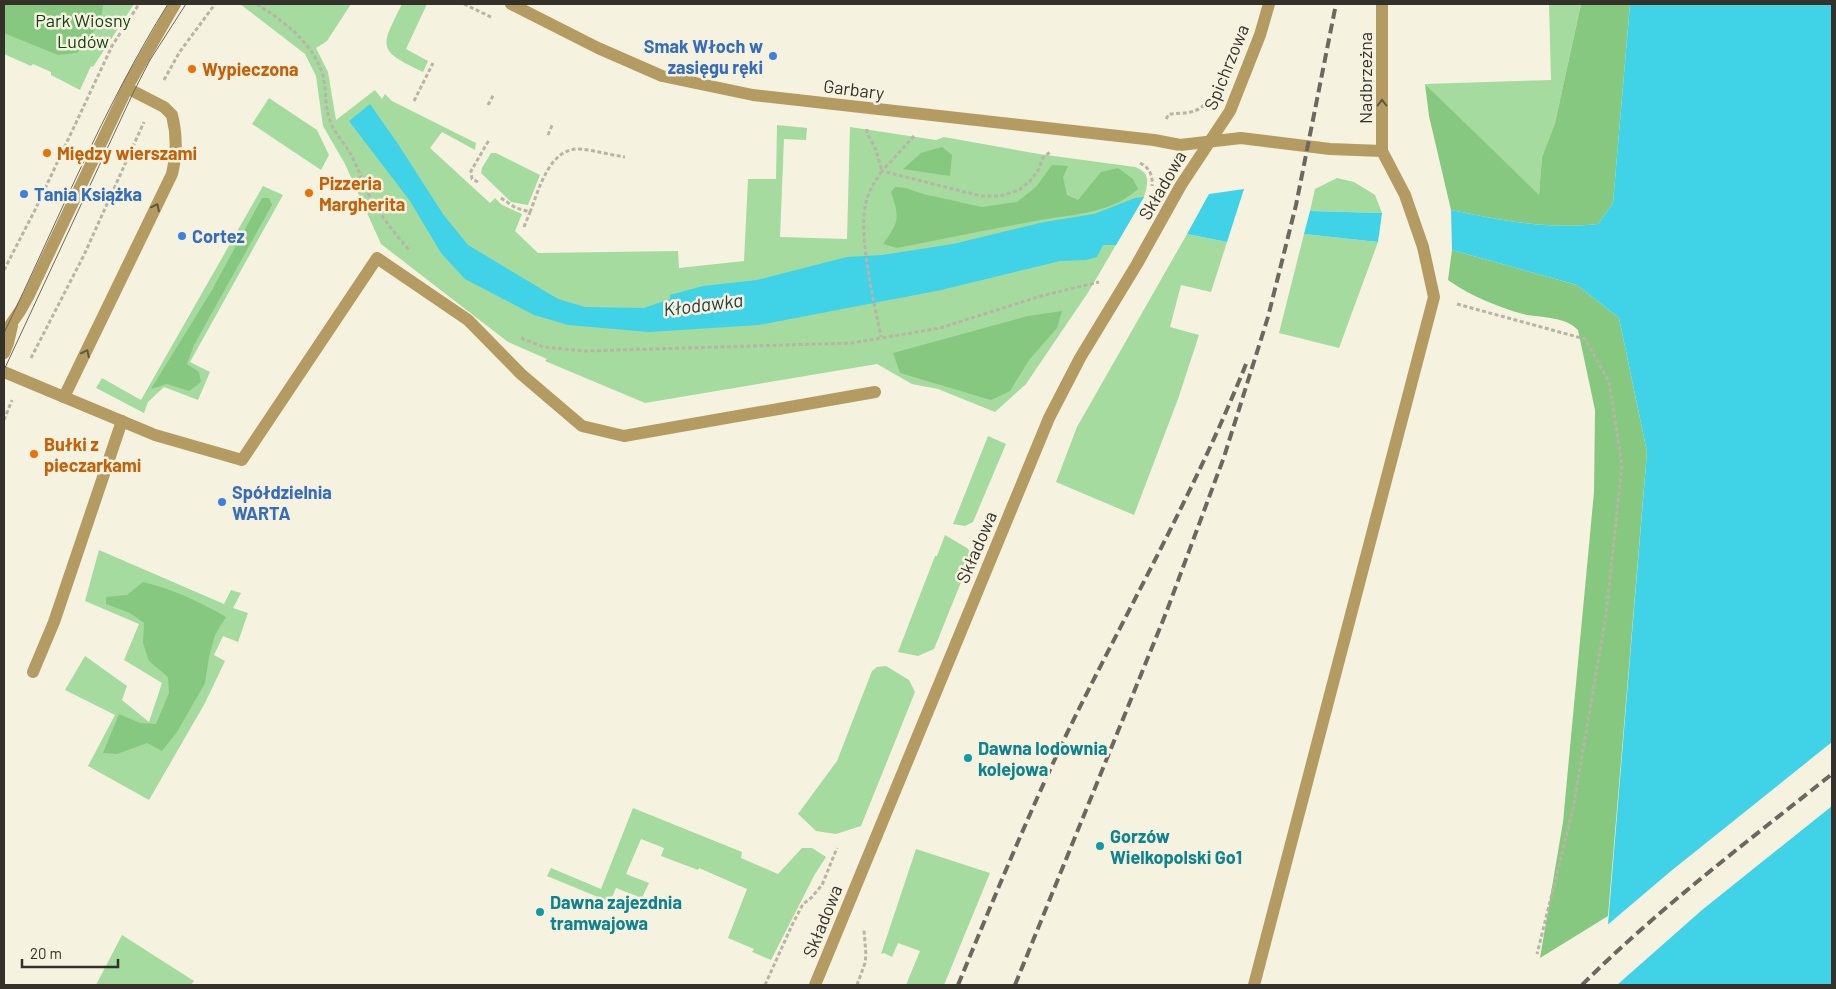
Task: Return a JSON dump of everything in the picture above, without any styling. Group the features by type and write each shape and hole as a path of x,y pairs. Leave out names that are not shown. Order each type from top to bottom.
{"street":[{"path":"4,334 34,286 142,58 175,4"},
{"name":"Garbary","path":"511,4 598,48 662,76 753,95 1154,140 1180,145 1241,138 1330,149 1382,152"},
{"name":"Spichrzowa","path":"1210,142 1234,103 1260,35 1269,4"},
{"name":"Nadbrzeżna","path":"1382,4 1382,152"},
{"path":"64,397 172,174 176,144 172,115 154,101 127,88"},
{"name":"Składowa","path":"815,985 1041,436 1069,378 1101,321 1125,285 1181,185 1210,142"},
{"path":"1254,985 1434,297 1423,247 1405,195 1382,152"},
{"path":"4,372 155,435 242,460 377,258 468,320 521,374 582,426 624,436 875,392"},
{"path":"4,353 11,334 12,323"},
{"path":"33,672 54,622 122,421"}],"path":[{"path":"8,272 4,270 35,210 112,46 139,4"},
{"path":"4,420 21,379 84,255 154,101 178,53 215,4"},
{"path":"258,4 290,27 301,37 310,50 322,72 327,110 333,129 352,155 369,196 398,238 412,253"},
{"path":"414,102 433,63"},
{"path":"488,105 494,94"},
{"path":"1141,164 1169,114 1186,113 1200,109 1206,103"},
{"path":"869,109 867,134 876,150 882,171"},
{"path":"881,338 864,240 866,204 871,187 882,171 933,116"},
{"path":"548,135 553,123"},
{"path":"478,182 472,179 471,171 489,140"},
{"path":"524,226 547,169 564,152 578,149 625,157"},
{"path":"882,171 981,196 1000,196 1019,190 1030,181 1039,169 1043,158 1051,151"},
{"path":"1134,162 1146,167 1152,178 1151,193"},
{"path":"501,198 516,208 530,212"},
{"path":"520,338 554,349 623,351 852,344 940,328 1094,282 1125,285"},
{"path":"1434,297 1585,339 1609,382 1621,455 1622,465 1606,615 1573,809 1537,954"},
{"path":"765,985 793,923 803,904 811,898 822,884 837,848"},
{"path":"857,985 865,963 865,925"}],"green space":[{"name":"Park Wiosny Ludów","path":"4,4 134,4 93,67 91,66 80,90 51,75 51,72 33,64 31,66 4,54"},
{"name":"Park Wiosny Ludów","path":"4,4 103,4 98,24 77,53 58,55 4,33"},
{"path":"240,4 351,4 327,41 316,48 328,72 336,120 375,90 382,99 385,94 392,101 476,143 475,150 442,132 430,148 490,203 495,198 502,205 522,214 515,231 538,253 678,251 679,268 744,261 748,179 776,179 777,125 807,128 806,140 784,139 780,237 847,239 850,127 936,140 944,137 1039,154 1135,167 1146,175 1147,187 1144,197 1089,291 1026,384 995,412 938,389 912,384 877,364 645,403 545,361 547,359 508,342 381,244 345,164 323,126 316,76 305,54"},
{"path":"402,4 427,4 406,49 428,61 423,72 397,58 390,52 387,46 390,30"},
{"path":"1549,4 1581,4 1555,123 1542,157 1539,196 1425,84 1551,80"},
{"path":"1581,4 1630,4 1613,203 1598,224 1579,226 1524,223 1451,210 1429,116 1425,84 1539,195 1542,157 1555,123"},
{"path":"269,98 317,130 329,155 321,170 252,124"},
{"path":"942,147 952,155 950,176 903,169 921,153"},
{"path":"491,153 496,153 540,175 528,205 511,202 481,173"},
{"path":"1052,165 1068,166 1063,177 1067,195 1078,200 1101,172 1118,168 1133,179 1138,189 1114,204 1087,213 1044,219 897,248 883,244 895,225 897,214 891,192 895,187 982,207 1017,202 1036,187"},
{"path":"1337,178 1354,182 1375,195 1382,213 1310,211 1315,189"},
{"path":"263,186 283,195 190,362 210,372 198,400 164,387 148,402 144,413 96,388 102,378 141,400"},
{"path":"262,198 269,198 272,205 194,345 187,364 199,372 201,382 189,391 167,384 151,389 212,290"},
{"path":"1187,234 1227,242 1211,292 1181,285 1170,327 1199,335 1178,399 1134,515 1056,482 1077,427"},
{"path":"1304,234 1378,242 1339,348 1279,333"},
{"path":"1452,250 1577,285 1619,318 1647,452 1608,916 1540,958 1563,822 1594,492 1595,410 1578,330 1566,322 1523,314 1503,308 1474,296 1448,280"},
{"path":"1062,311 1057,328 1029,360 1010,391 991,400 900,373 893,353 1028,316"},
{"path":"988,436 1006,444 973,522 965,526 953,524"},
{"path":"945,535 967,548 972,555 934,649 918,656 898,652 935,556 937,556"},
{"path":"99,550 224,604 231,590 241,593 233,608 248,613 238,642 223,636 214,655 225,661 205,703 149,800 88,766 115,715 65,690 85,656 127,686 122,700 149,722 162,683 124,660 139,624 85,601"},
{"path":"143,582 186,596 226,617 215,635 205,683 177,732 162,751 147,743 117,754 103,753 119,714 140,723 156,724 169,693 168,677 149,661 143,643 144,623 130,613 106,604 106,597 127,595"},
{"path":"886,666 909,680 915,692 861,826 836,834 816,831 798,814 837,761 872,671 877,667"},
{"path":"633,808 742,852 741,858 778,874 802,848 812,848 826,857 815,874 771,960 752,952 754,949 728,938 747,889 699,868 698,870 661,856 664,848 641,839 626,874 649,883 642,898 616,888 610,902 547,876 551,868 601,889"},
{"path":"916,849 990,873 944,985 906,985 920,951 898,943 892,957 884,953 881,954"},
{"path":"122,935 194,981 191,985 96,985"}],"water":[{"path":"1630,4 1832,4 1832,985 1603,985 1647,452 1619,318 1577,285 1452,250 1451,210 1542,225 1579,226 1598,224 1613,203"},
{"name":"Kłodawka","path":"370,104 443,214 468,245 558,299 585,307 644,308 670,299 670,295 703,286 757,280 847,257 882,255 953,244 1044,222 1094,214 1135,198 1144,197 1116,245 1103,245 1097,257 1086,260 1060,261 941,290 759,325 649,332 568,325 534,315 465,279 441,253 410,201 349,121"},
{"path":"1244,189 1227,242 1187,234 1209,194"},
{"path":"1310,211 1382,213 1378,242 1304,234"}],"pier":[{"path":"1832,742 1832,806 1702,910 1617,985 1600,985 1605,927 1671,871"}],"tram line":[{"path":"4,333 122,84 168,4"},
{"path":"4,370 134,91 150,60 186,4"}],"railway":[{"path":"1015,985 1166,613 1224,457 1268,317 1296,205 1336,4"},
{"path":"958,985 1056,757 1184,502 1227,410 1246,364"},
{"path":"1582,985 1673,902 1832,774"}],"place":[{"name":"Smak Włoch w zasięgu ręki","path":"773,56"},
{"name":"Wypieczona","path":"192,69"},
{"name":"Między wierszami","path":"47,153"},
{"name":"Pizzeria Margherita","path":"309,193"},
{"name":"Tania Książka","path":"24,194"},
{"name":"Cortez","path":"182,236"},
{"name":"Bułki z pieczarkami","path":"34,454"},
{"name":"Spółdzielnia WARTA","path":"222,502"},
{"name":"Dawna lodownia kolejowa","path":"968,758"},
{"name":"Gorzów Wielkopolski Go1","path":"1100,846"},
{"name":"Dawna zajezdnia tramwajowa","path":"540,912"}]}
